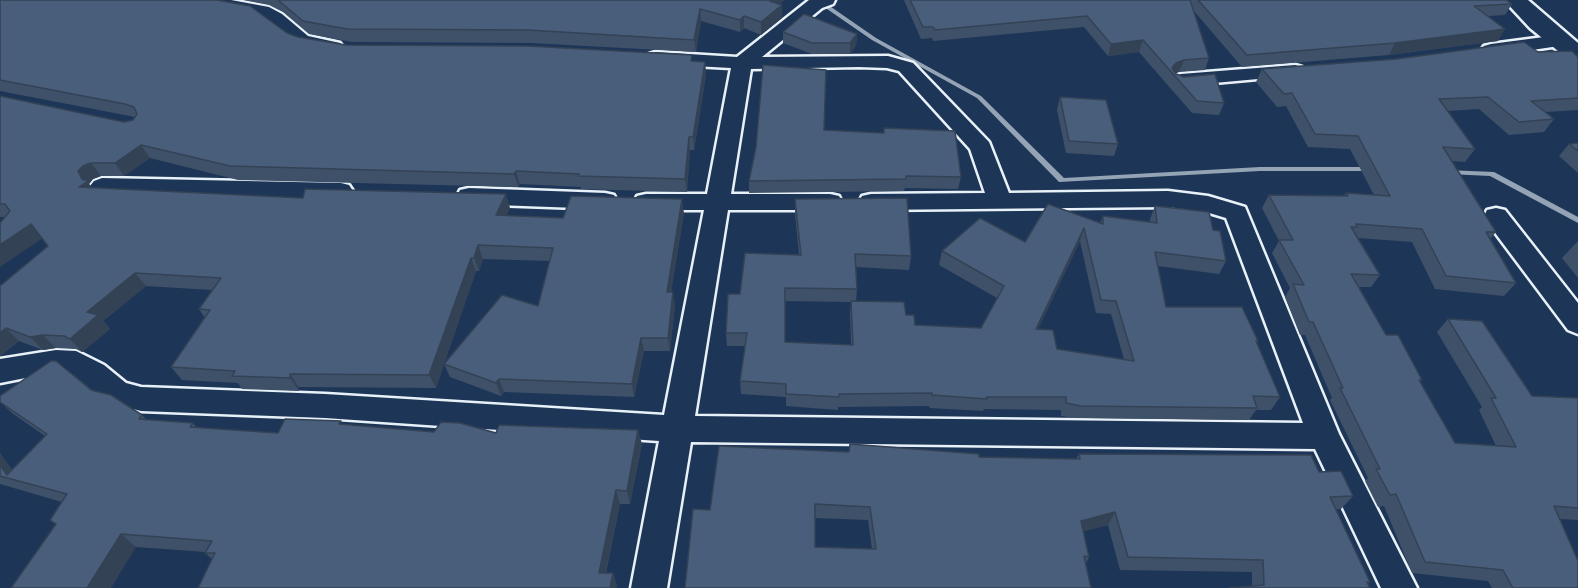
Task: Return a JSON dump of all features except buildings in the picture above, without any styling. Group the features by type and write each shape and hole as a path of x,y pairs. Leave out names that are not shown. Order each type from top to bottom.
{"main road":[{"path":"1515,0 1559,41 1578,55"}],"street":[{"path":"200,0 262,11 275,18 301,40 312,44 352,50"},
{"path":"649,588 742,63 820,2"},
{"path":"1468,53 1559,41"},
{"path":"637,57 742,63 888,62 906,67 981,147 999,200"},
{"path":"1180,81 1319,69"},
{"path":"102,186 358,192"},
{"path":"448,195 716,203 1168,199 1208,204 1236,213 1324,436 1399,588"},
{"path":"1496,216 1578,323"},
{"path":"0,371 56,361 76,362 94,373 117,393 141,399 325,406 676,429 937,430 1324,436"}],"waterway":[{"path":"817,0 874,39 979,97 1062,180 1260,169 1370,169"},
{"path":"1449,172 1491,174 1578,220"}]}
